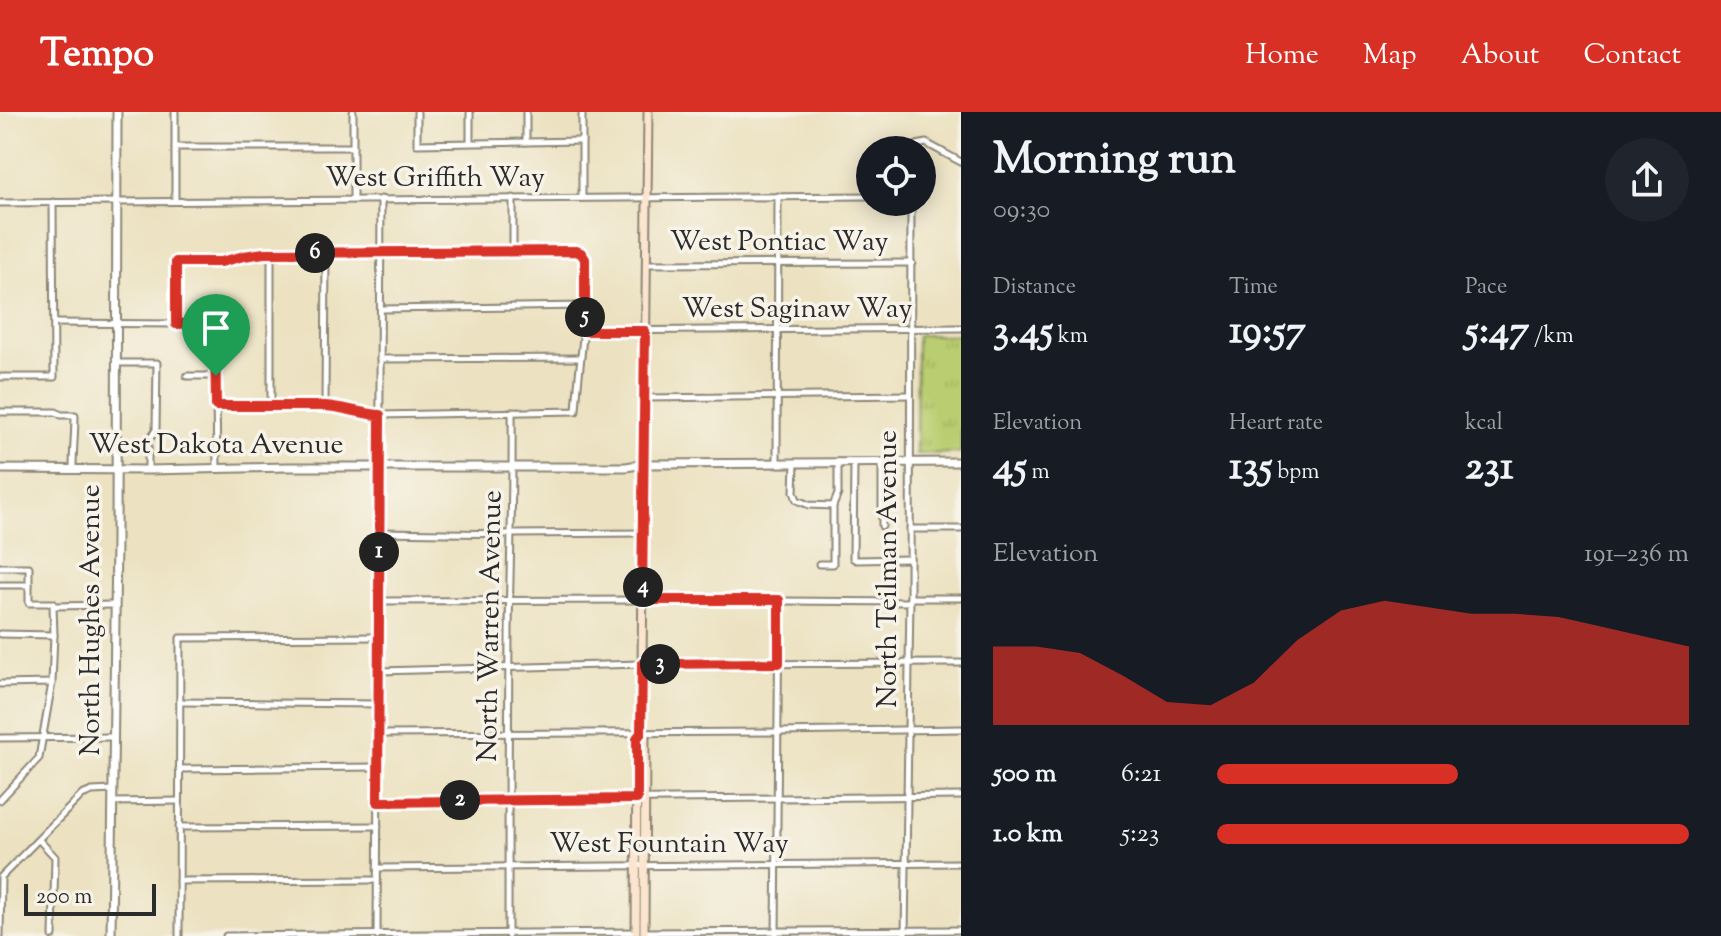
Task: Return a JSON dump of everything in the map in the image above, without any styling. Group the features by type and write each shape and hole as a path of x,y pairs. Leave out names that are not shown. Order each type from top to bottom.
{"main road":[{"path":"640,934 641,799 637,738 641,733 648,112"}],"street":[{"name":"North Hughes Avenue","path":"111,936 117,112"},
{"path":"175,112 175,201"},
{"path":"353,112 353,199"},
{"path":"417,112 417,144 582,141"},
{"path":"526,112 526,142"},
{"path":"582,112 582,198"},
{"path":"470,113 470,142"},
{"path":"175,147 353,147"},
{"path":"936,148 961,162"},
{"path":"777,463 778,196"},
{"name":"West Griffith Way","path":"0,203 856,196"},
{"path":"513,198 513,252"},
{"path":"377,936 381,199"},
{"path":"0,377 54,377 53,202"},
{"name":"North Teilman Avenue","path":"905,933 911,216"},
{"path":"176,324 176,262 221,262 271,253 576,251 583,254 585,331 576,411 380,415 325,406 216,406"},
{"path":"271,253 271,406"},
{"path":"325,406 326,253"},
{"name":"West Pontiac Way","path":"646,264 912,263"},
{"path":"381,309 585,306"},
{"path":"55,323 215,322 217,468"},
{"name":"West Saginaw Way","path":"585,331 961,328"},
{"path":"380,359 581,358"},
{"path":"116,363 157,363 156,430 148,441 148,470"},
{"path":"187,376 216,376"},
{"path":"646,398 910,395"},
{"path":"0,412 75,415 73,469"},
{"name":"North Warren Avenue","path":"508,935 512,412"},
{"path":"795,462 794,492 797,500 806,505 833,506"},
{"path":"819,564 833,564 833,506 838,496 838,462"},
{"path":"854,462 853,558 910,559"},
{"path":"882,462 882,526"},
{"name":"West Dakota Avenue","path":"0,469 626,467 644,464 961,462"},
{"path":"910,529 961,529"},
{"path":"380,532 643,533"},
{"path":"0,567 29,567 29,603 114,605"},
{"path":"0,585 29,585"},
{"path":"379,601 852,601 961,598"},
{"path":"776,934 779,600"},
{"path":"0,800 39,758 52,683 53,604"},
{"path":"0,634 54,635"},
{"path":"179,936 180,638 379,637"},
{"path":"379,671 642,664 961,663"},
{"path":"0,684 52,683"},
{"path":"180,702 379,704"},
{"path":"378,734 961,729"},
{"path":"0,738 113,737"},
{"path":"179,769 378,767"},
{"path":"0,936 0,876 82,795 113,790"},
{"path":"378,802 961,796"},
{"path":"113,802 179,801"},
{"path":"179,827 378,826"},
{"path":"39,840 55,857 53,936"},
{"name":"West Fountain Way","path":"377,868 961,863"},
{"path":"179,881 377,880"},
{"path":"226,936 905,933 961,930"}],"green space":[{"path":"917,335 961,335 961,453 916,454"}],"route":[{"path":"271,253 581,253 585,263 585,331 645,331 642,600 779,600 779,663 642,664 637,799 378,802 380,415 325,406 216,406 216,376 215,322 176,324 176,262 221,262 271,253"}]}
